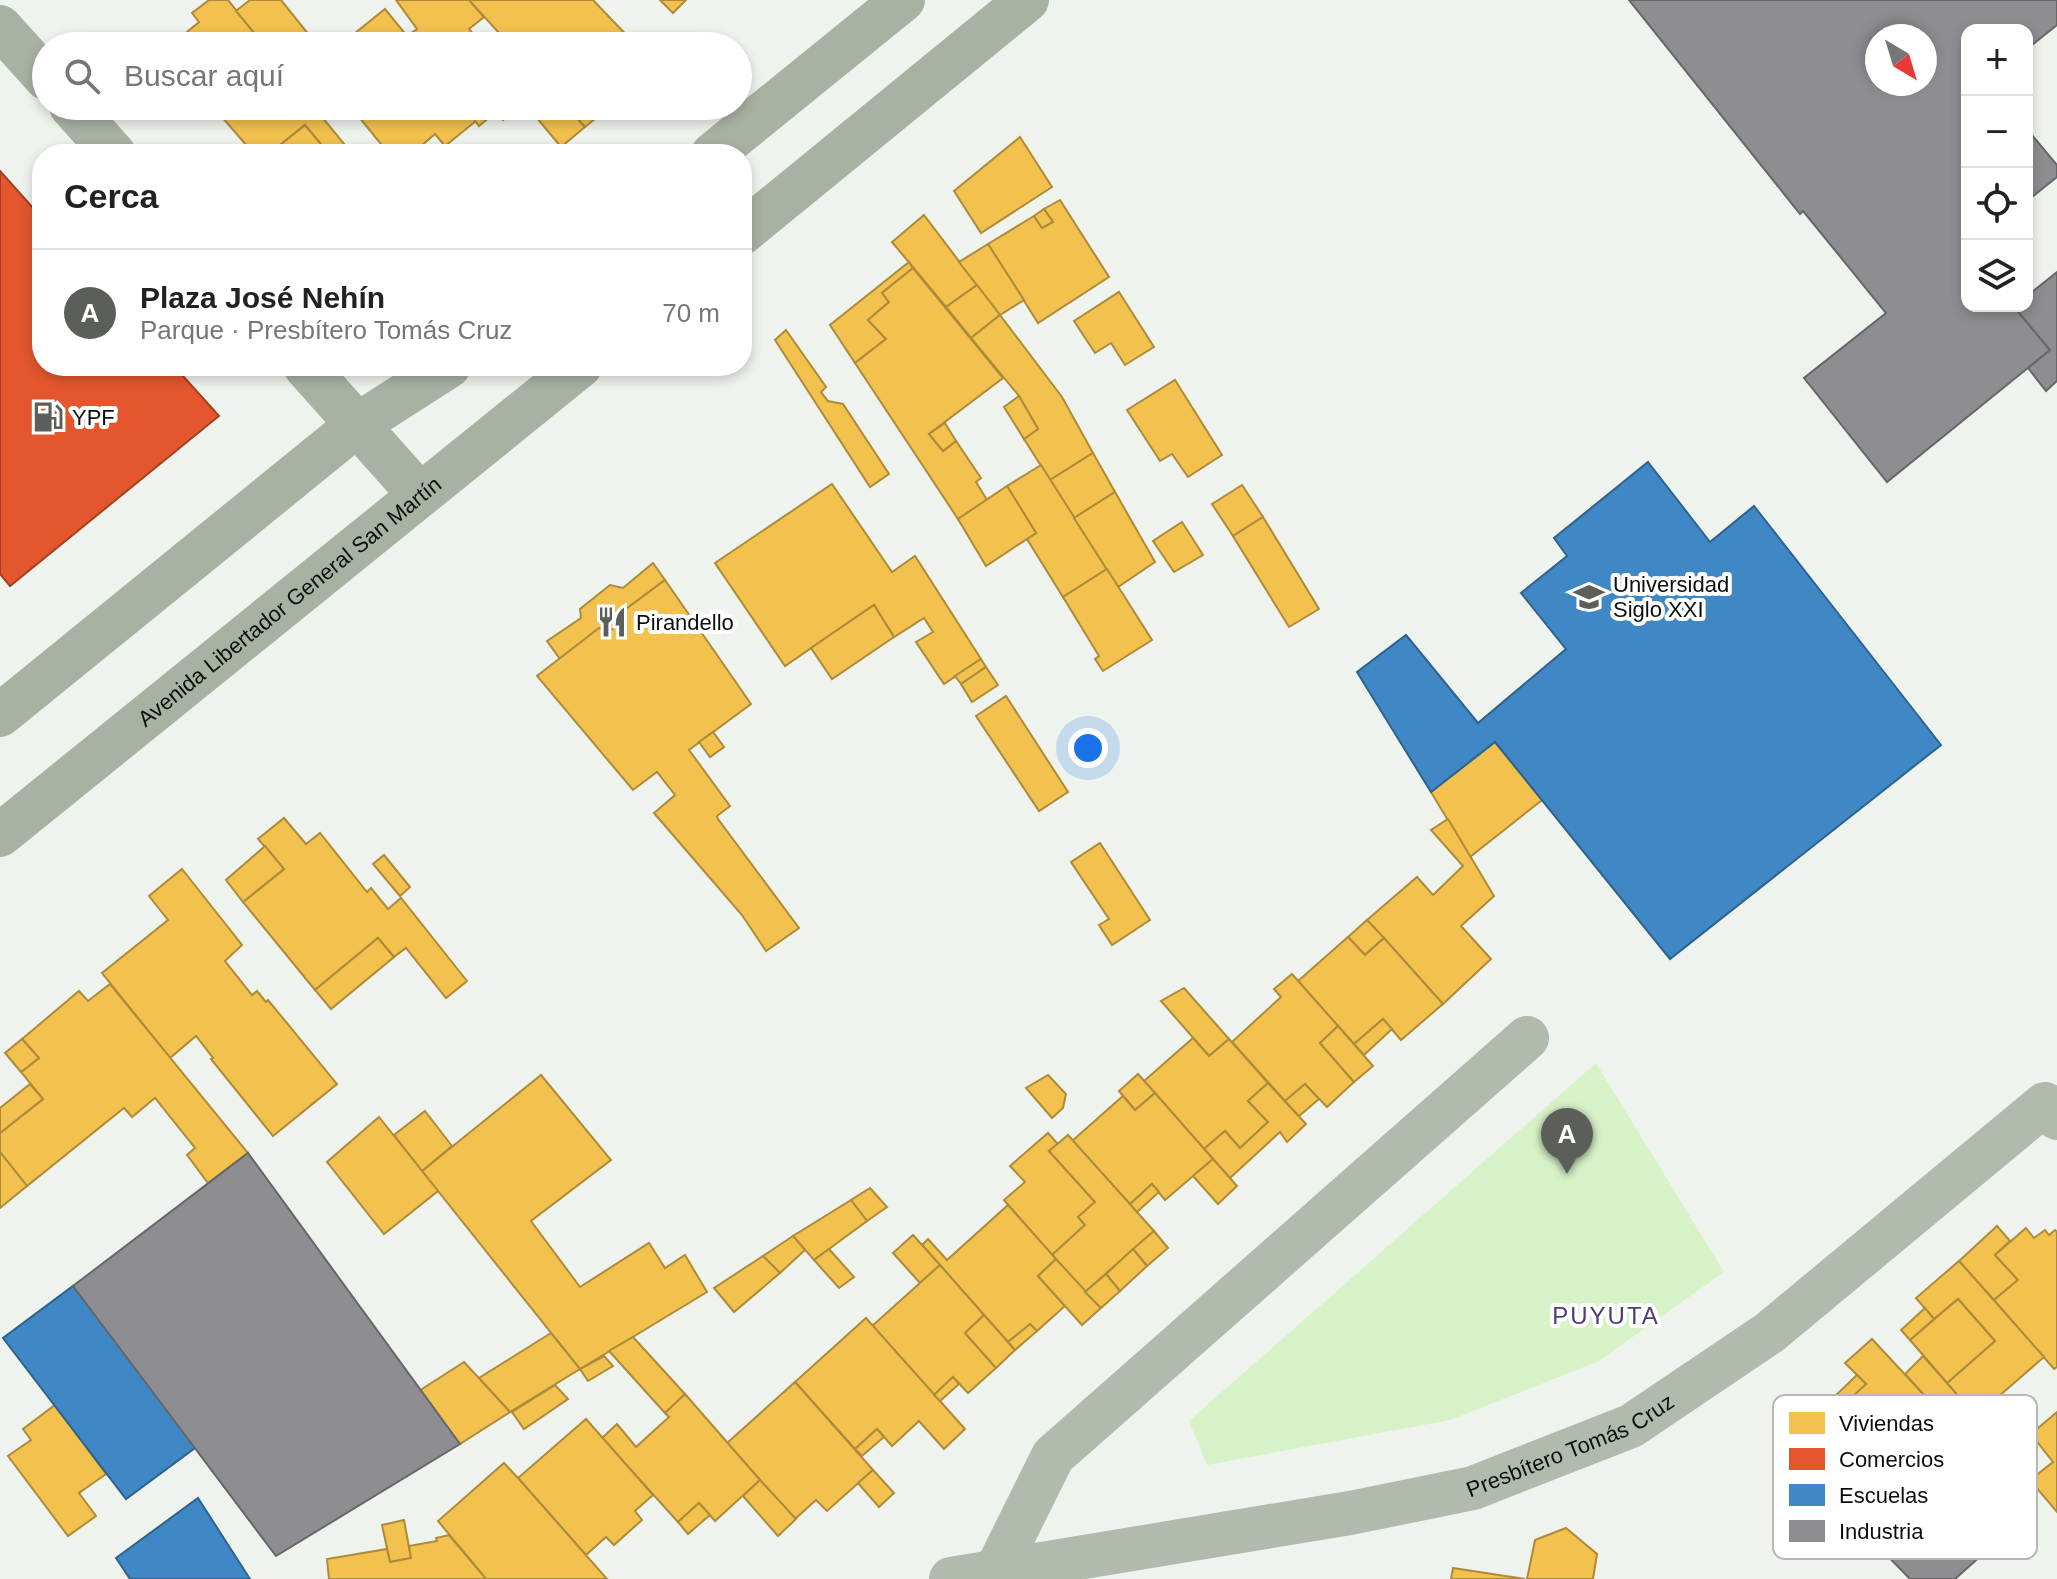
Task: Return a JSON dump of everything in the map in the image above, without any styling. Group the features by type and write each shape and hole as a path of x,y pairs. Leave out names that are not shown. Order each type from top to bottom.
{"main road":[{"path":"725,144 903,0"},
{"path":"752,225 1027,0"},
{"path":"0,27 32,62"},
{"path":"84,120 105,144"},
{"path":"314,376 419,494"},
{"path":"0,715 357,425 433,376"},
{"name":"Avenida Libertador General San Martín","path":"0,835 567,376"}],"street":[{"path":"999,1575 1053,1456 1527,1038"},
{"name":"Presbítero Tomás Cruz","path":"951,1579 999,1575 1473,1488 1631,1426 1769,1333 2051,1111"}],"green space":[{"path":"1596,1063 1724,1272 1599,1361 1450,1420 1207,1465 1189,1421"}],"building: Viviendas":[{"path":"209,0 228,0 254,32 187,32 199,22 192,13"},
{"path":"250,0 281,0 307,32 253,32 236,11"},
{"path":"396,0 469,0 484,17 469,29 471,32 413,32 417,29"},
{"path":"469,0 593,0 624,32 498,32"},
{"path":"660,0 686,0 673,13"},
{"path":"385,9 404,32 356,32"},
{"path":"224,120 325,120 344,144 321,144 305,125 281,144 245,144"},
{"path":"361,120 476,121 447,144 443,144 435,134 424,144 381,144"},
{"path":"539,120 579,120 585,127 565,144 559,144"},
{"path":"579,120 594,120 585,127"},
{"path":"305,125 321,144 281,144"},
{"path":"1020,137 1052,187 981,233 954,191"},
{"path":"1060,200 1109,277 1038,323 988,244 1034,216 1042,228 1053,222 1044,209"},
{"path":"1044,209 1053,222 1042,228 1034,216"},
{"path":"924,215 977,285 946,307 892,242"},
{"path":"988,244 1024,300 1000,315 959,262"},
{"path":"909,262 913,268 882,293 889,302 868,320 886,339 855,363 830,325"},
{"path":"913,268 1003,378 929,434 943,451 956,441 981,478 976,482 987,500 958,519 855,363 886,339 868,320 889,302 882,293"},
{"path":"977,285 1000,315 971,338 946,307"},
{"path":"1119,292 1154,347 1125,365 1111,343 1095,353 1074,321"},
{"path":"1000,315 1062,397 1093,453 1050,480 1024,439 1038,429 1019,396 971,338"},
{"path":"786,330 826,387 821,392 828,401 843,404 889,474 870,487 775,340"},
{"path":"1175,380 1222,455 1188,477 1172,454 1160,461 1127,410"},
{"path":"1019,396 1038,429 1024,439 1004,407"},
{"path":"945,423 956,441 943,451 929,434"},
{"path":"1093,453 1115,492 1074,518 1050,480"},
{"path":"1041,465 1107,569 1063,597 1027,539 1036,533 1007,486"},
{"path":"832,484 892,572 915,556 981,659 944,684 916,642 933,632 924,618 894,637 874,605 785,666 715,563"},
{"path":"1242,485 1263,517 1233,536 1212,504"},
{"path":"1007,486 1036,533 986,566 958,519"},
{"path":"1115,492 1155,562 1118,587 1074,518"},
{"path":"1263,517 1319,609 1289,627 1233,536"},
{"path":"1182,522 1203,555 1174,572 1153,541"},
{"path":"653,563 665,580 626,609 624,620 610,631 599,628 560,659 547,641 581,618 580,609 610,585 623,588"},
{"path":"1107,569 1152,640 1103,671 1095,659 1099,656 1063,597"},
{"path":"665,580 751,704 689,750 730,806 717,816 718,819 799,928 766,951 742,915 654,813 675,795 657,772 633,790 537,676 599,628 610,631 624,620 626,609"},
{"path":"874,605 894,637 832,679 811,648"},
{"path":"981,659 986,667 961,684 955,676"},
{"path":"986,667 998,685 972,702 961,684"},
{"path":"1006,696 1068,792 1039,811 976,716"},
{"path":"713,732 724,747 710,757 699,742"},
{"path":"1495,742 1542,800 1470,857 1431,792"},
{"path":"284,818 306,844 320,833 367,892 371,888 388,909 401,898 467,981 446,998 406,948 394,957 378,938 315,990 243,902 284,869 258,839"},
{"path":"1448,819 1494,896 1461,926 1491,959 1443,1004 1367,920 1417,877 1433,895 1463,866 1431,830"},
{"path":"1100,843 1150,920 1112,945 1099,925 1109,919 1071,862"},
{"path":"265,846 284,869 243,902 226,880"},
{"path":"384,855 410,887 400,896 373,864"},
{"path":"182,869 242,945 225,961 252,995 257,991 266,1002 268,1000 337,1084 273,1136 196,1036 170,1058 102,973 168,920 149,896"},
{"path":"1367,920 1384,938 1365,955 1348,937"},
{"path":"1348,937 1365,955 1384,938 1443,1004 1401,1040 1383,1019 1354,1044 1298,981"},
{"path":"378,938 394,957 331,1009 315,990"},
{"path":"1292,974 1338,1026 1320,1043 1354,1082 1327,1107 1305,1084 1285,1101 1232,1042 1281,997 1274,989"},
{"path":"110,984 248,1153 208,1183 187,1155 195,1148 155,1098 132,1117 124,1108 27,1186 0,1152 0,1133 43,1099 21,1072 39,1058 22,1039 79,991 88,1001"},
{"path":"1184,988 1229,1039 1209,1056 1161,1001"},
{"path":"1383,1019 1392,1029 1364,1055 1354,1044"},
{"path":"1338,1026 1373,1066 1354,1082 1320,1043"},
{"path":"1193,1038 1209,1056 1229,1039 1268,1083 1248,1101 1268,1122 1240,1148 1225,1131 1204,1149 1144,1081"},
{"path":"22,1039 39,1058 21,1072 5,1053"},
{"path":"1138,1074 1155,1093 1135,1110 1119,1091"},
{"path":"541,1075 611,1160 531,1221 580,1287 649,1243 665,1268 685,1255 707,1292 580,1369 422,1171"},
{"path":"1048,1075 1066,1094 1063,1108 1052,1118 1026,1088"},
{"path":"1268,1083 1306,1124 1287,1142 1280,1132 1230,1178 1204,1149 1225,1131 1240,1148 1268,1122 1248,1101"},
{"path":"30,1084 43,1099 0,1133 0,1108"},
{"path":"1305,1084 1319,1099 1299,1116 1285,1101"},
{"path":"1155,1093 1213,1159 1165,1200 1152,1184 1130,1204 1072,1141 1123,1096 1135,1110"},
{"path":"425,1111 452,1146 422,1171 394,1135"},
{"path":"379,1117 438,1191 384,1234 327,1162"},
{"path":"1048,1133 1058,1144 1049,1151 1095,1202 1078,1217 1085,1225 1052,1255 1004,1200 1025,1182 1010,1166"},
{"path":"1068,1135 1154,1231 1085,1292 1052,1255 1085,1225 1078,1217 1095,1202 1049,1151"},
{"path":"0,1152 27,1186 0,1208"},
{"path":"1213,1159 1237,1186 1218,1204 1193,1176"},
{"path":"1152,1184 1159,1192 1137,1212 1130,1204"},
{"path":"870,1188 887,1207 867,1221 851,1200"},
{"path":"851,1200 867,1221 814,1260 793,1236"},
{"path":"1008,1205 1056,1259 1038,1276 1065,1306 1037,1331 1030,1324 1008,1342 922,1245 928,1239 947,1260"},
{"path":"1997,1226 2010,1241 1995,1255 2018,1280 1994,1300 1959,1261"},
{"path":"2026,1228 2034,1238 2045,1230 2049,1235 2055,1230 2057,1232 2057,1367 2054,1369 1994,1300 2018,1280 1995,1255"},
{"path":"1154,1231 1168,1248 1147,1266 1133,1249"},
{"path":"913,1235 940,1265 920,1283 893,1253"},
{"path":"793,1236 805,1250 780,1273 763,1256"},
{"path":"829,1249 854,1277 839,1288 814,1260"},
{"path":"1133,1249 1147,1266 1120,1291 1106,1274"},
{"path":"763,1256 780,1273 734,1312 714,1288"},
{"path":"1056,1259 1101,1308 1082,1325 1038,1276"},
{"path":"1959,1261 2044,1357 2000,1395 1957,1395 1947,1383 1995,1341 1958,1299 1934,1319 1916,1298"},
{"path":"940,1265 984,1315 965,1333 996,1368 968,1393 953,1377 934,1395 872,1326"},
{"path":"1106,1274 1120,1291 1101,1308 1085,1292"},
{"path":"1958,1299 1995,1341 1947,1383 1910,1340"},
{"path":"1925,1308 1934,1319 1910,1340 1901,1330"},
{"path":"984,1315 1015,1350 996,1368 965,1333"},
{"path":"866,1318 965,1429 944,1449 919,1421 892,1446 877,1429 855,1449 795,1382"},
{"path":"1030,1324 1037,1331 1015,1350 1008,1342"},
{"path":"551,1333 580,1369 510,1412 479,1378"},
{"path":"633,1337 685,1394 665,1413 609,1351"},
{"path":"1872,1339 1924,1395 1854,1395 1866,1384 1845,1363"},
{"path":"604,1356 613,1366 588,1381 580,1369"},
{"path":"1923,1356 1957,1395 1924,1395 1905,1374"},
{"path":"464,1362 510,1412 460,1444 419,1391"},
{"path":"1857,1375 1866,1384 1854,1395 1836,1395"},
{"path":"953,1377 959,1384 940,1401 934,1395"},
{"path":"795,1382 873,1470 827,1511 816,1500 795,1519 727,1443"},
{"path":"555,1385 568,1399 524,1429 512,1412"},
{"path":"685,1394 760,1480 715,1521 699,1503 678,1522 602,1438 617,1424 636,1447 669,1417 665,1413"},
{"path":"55,1405 106,1474 79,1493 96,1516 68,1536 8,1456 31,1440 23,1429"},
{"path":"2057,1412 2057,1512 2037,1488 2037,1475 2053,1462 2037,1442 2037,1429"},
{"path":"586,1419 653,1495 635,1511 642,1520 614,1545 606,1537 586,1555 518,1478"},
{"path":"877,1429 884,1437 862,1456 855,1449"},
{"path":"504,1463 607,1579 486,1579 438,1521"},
{"path":"873,1470 894,1493 879,1507 858,1483"},
{"path":"760,1480 796,1519 778,1536 743,1496"},
{"path":"699,1503 710,1515 688,1534 678,1522"},
{"path":"404,1520 411,1558 390,1562 382,1525"},
{"path":"1566,1528 1597,1554 1593,1579 1527,1579 1535,1540"},
{"path":"449,1535 486,1579 329,1579 327,1559 387,1549 390,1562 411,1558 409,1546 437,1541 436,1538"},
{"path":"1453,1568 1525,1579 1451,1579"}],"building: Comercios":[{"path":"0,171 32,207 32,376 183,376 219,416 10,586 0,574"}],"building: Escuelas":[{"path":"1648,462 1710,542 1754,506 1941,745 1670,959 1495,742 1431,792 1357,672 1406,635 1478,723 1566,649 1521,593 1567,556 1554,538"},
{"path":"73,1286 195,1448 126,1499 3,1338"},
{"path":"198,1498 250,1579 130,1579 116,1558"}],"building: Industria":[{"path":"1629,0 2057,0 2057,25 2033,44 2033,24 1961,24 1961,312 2019,312 2050,350 1887,482 1804,378 1886,313 1803,211 1800,214"},
{"path":"2033,136 2057,165 2057,177 2033,196"},
{"path":"2057,272 2057,381 2046,391 2028,368 2050,350 2018,312 2033,312 2033,291"},
{"path":"248,1153 460,1444 276,1556 73,1286"},
{"path":"1891,1559 1977,1559 1955,1579 1910,1579"}],"place":[{"name":"YPF","path":"48,417"},
{"name":"Universidad Siglo XXI","path":"1589,597"},
{"name":"Pirandello","path":"612,622"},
{"name":"Plaza José Nehín","path":"1567,1174"}],"district":[{"name":"PUYUTA","path":"1606,1315"}]}
